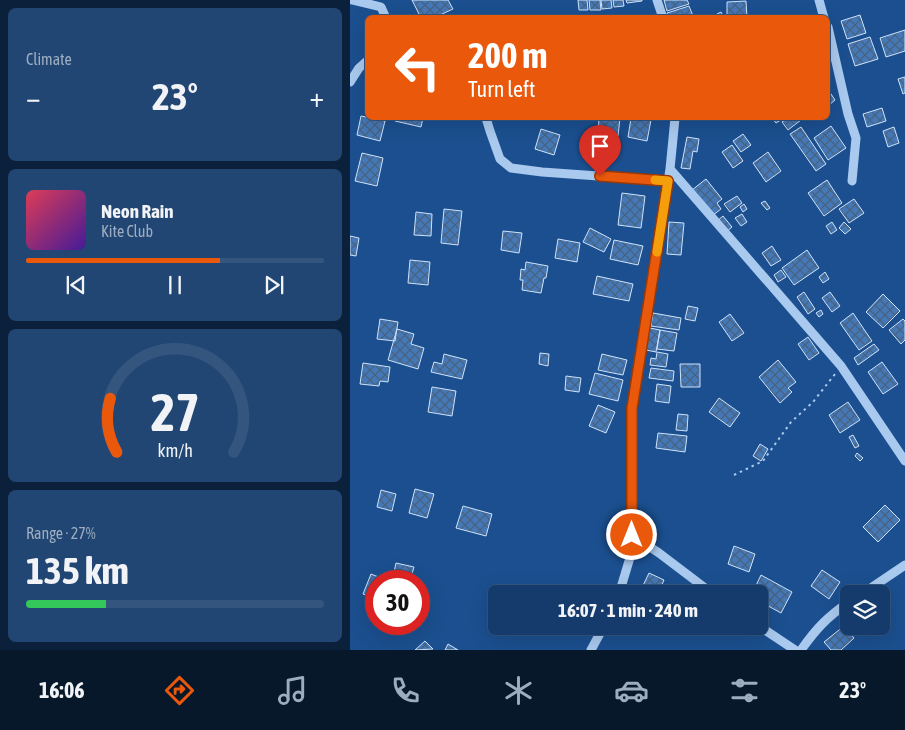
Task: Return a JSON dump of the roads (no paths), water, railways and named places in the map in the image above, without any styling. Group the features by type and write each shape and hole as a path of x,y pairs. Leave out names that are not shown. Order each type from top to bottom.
{"street":[{"path":"352,0 381,7 385,15"},
{"path":"657,0 662,15"},
{"path":"819,0 823,15"},
{"path":"830,36 848,114 856,138 852,182"},
{"path":"350,82 365,63"},
{"path":"487,120 500,159 511,168 668,181"},
{"path":"622,585 632,551 632,408 670,169 674,120"},
{"path":"670,169 841,366 905,460"},
{"path":"632,535 701,585"},
{"path":"875,585 905,565"},
{"path":"801,650 816,629 840,608"},
{"path":"768,632 795,650"},
{"path":"591,650 599,635"}]}
